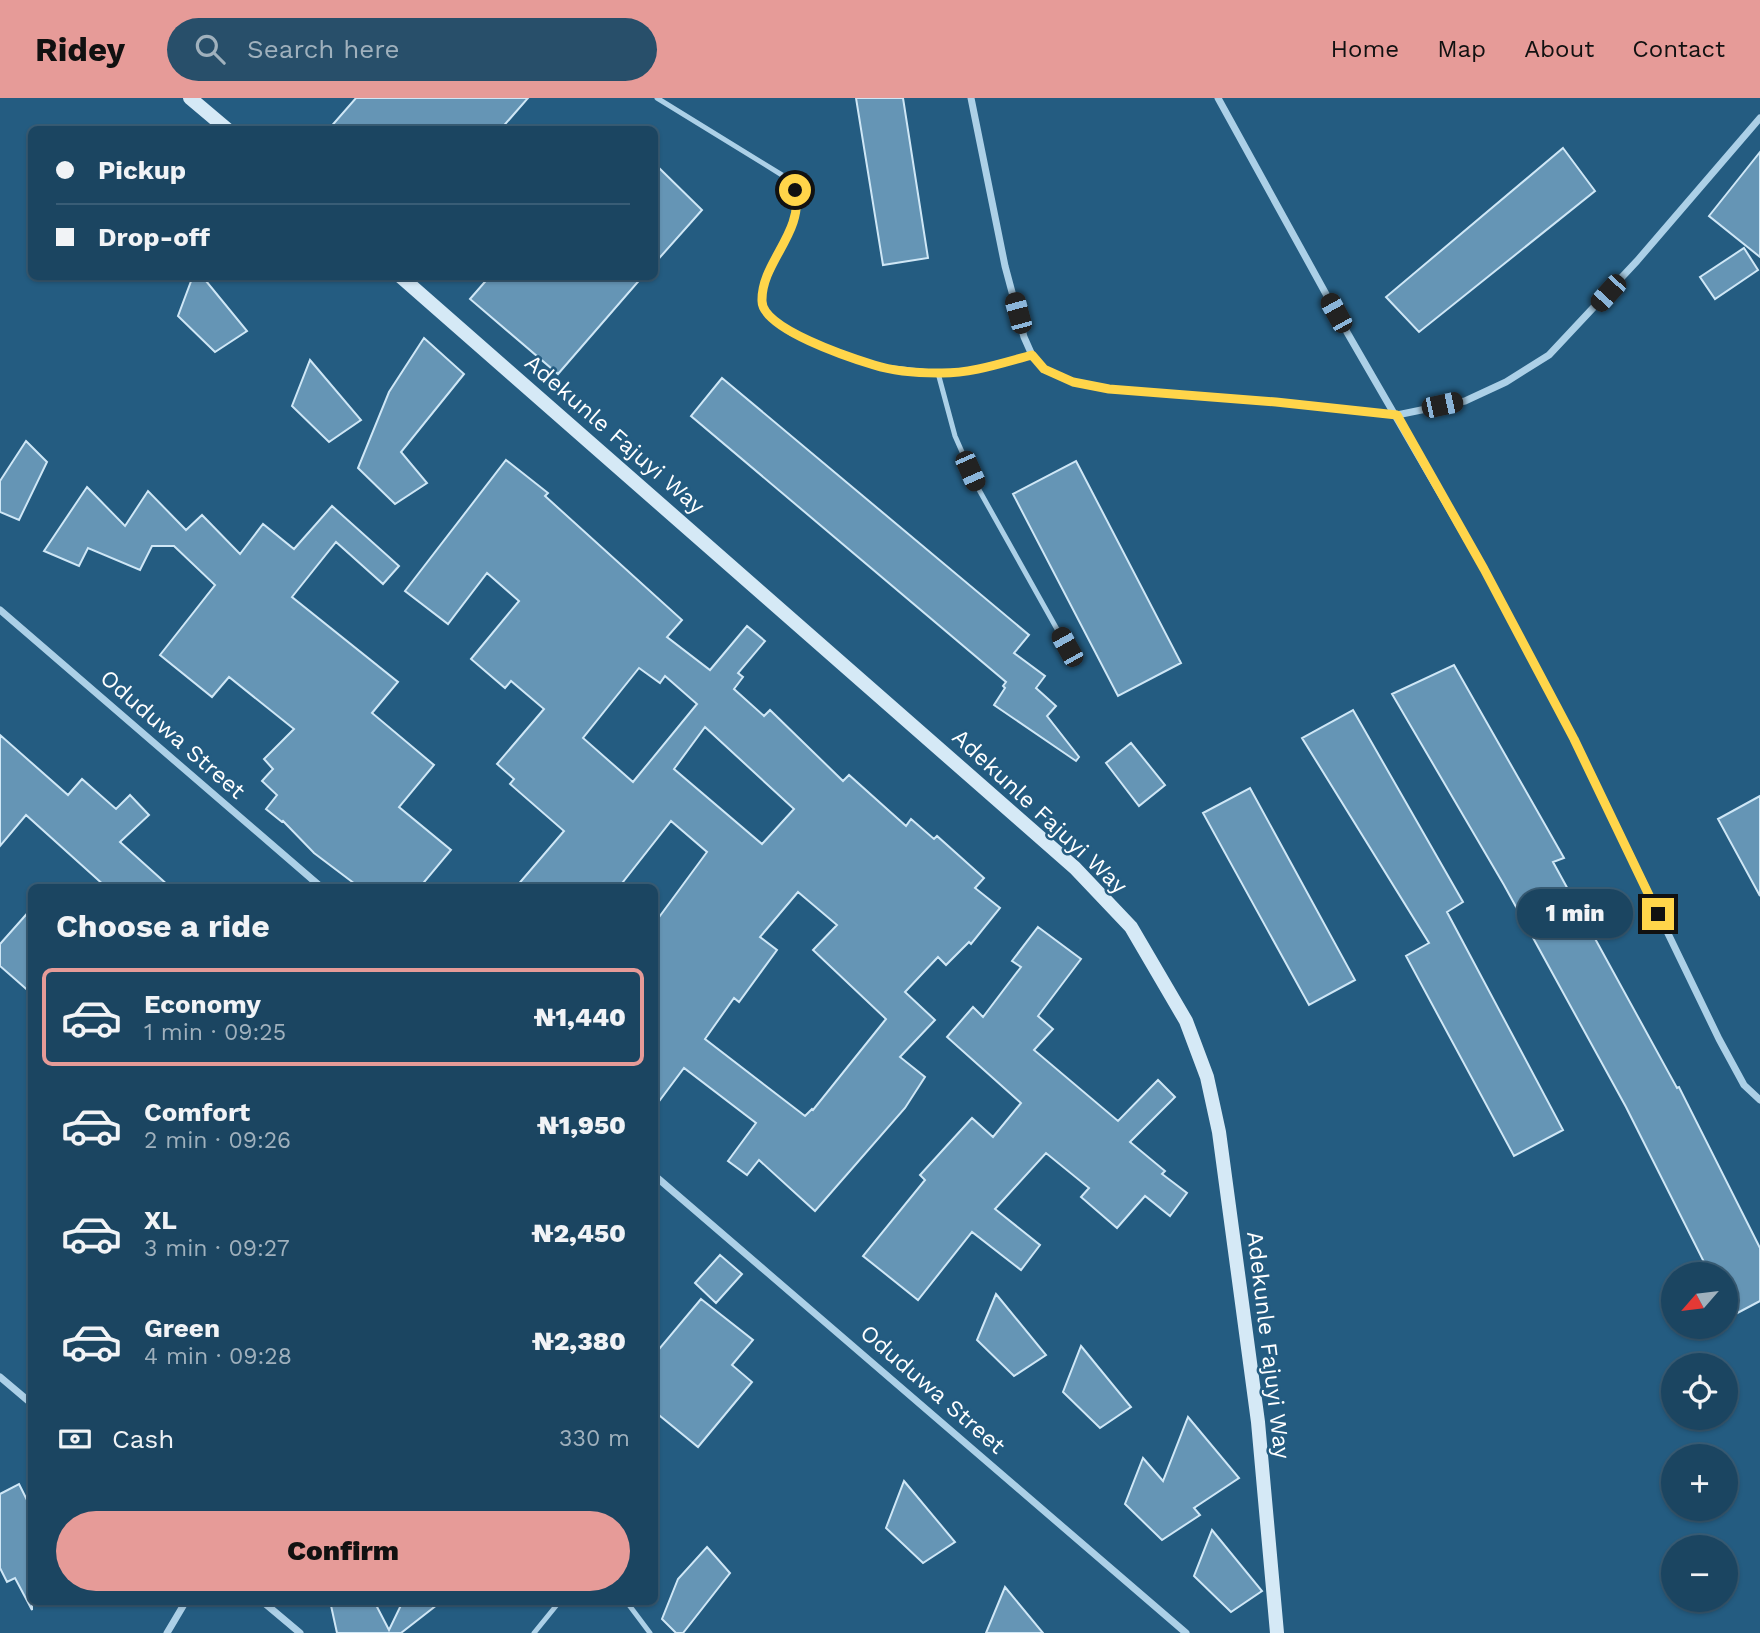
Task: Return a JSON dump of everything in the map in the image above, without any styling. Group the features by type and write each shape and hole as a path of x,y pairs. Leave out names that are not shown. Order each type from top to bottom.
{"street":[{"path":"190,98 223,126"},
{"path":"971,98 1005,266 1024,337 1032,355 1044,369 1073,382 1109,389 1397,415 1465,401 1506,382 1549,355 1646,252 1760,118"},
{"path":"1218,98 1342,323 1484,569 1574,739 1719,1040 1744,1085 1760,1100"},
{"name":"Adekunle Fajuyi Way","path":"405,280 1075,868 1131,927 1186,1021 1206,1077 1219,1132 1258,1422 1277,1633"},
{"name":"Oduduwa Street","path":"0,610 318,884"},
{"name":"Oduduwa Street","path":"658,1178 1186,1633"},
{"path":"0,1377 28,1402"},
{"path":"167,1633 184,1605"},
{"path":"267,1605 300,1633"}],"lane":[{"path":"657,98 782,175 795,190 796,217 765,283 762,301 764,309 772,318 790,332 876,366 938,373 971,371 1032,355"},
{"path":"938,373 955,436 978,488 1067,647"},
{"path":"534,1633 557,1605"},
{"path":"629,1605 650,1633"}],"building":[{"path":"356,98 528,98 504,126 332,126"},
{"path":"856,98 903,98 928,258 883,265"},
{"path":"1563,148 1595,191 1419,332 1386,297"},
{"path":"1760,152 1760,257 1709,216"},
{"path":"658,167 702,210 658,260"},
{"path":"1744,248 1758,270 1715,299 1700,277"},
{"path":"192,280 205,280 247,331 215,352 178,316"},
{"path":"487,280 640,280 558,374 470,299"},
{"path":"424,338 464,374 401,452 427,483 395,504 358,468 389,392"},
{"path":"310,360 361,420 329,442 292,406"},
{"path":"722,378 1029,635 1014,653 1045,676 1036,688 1056,706 1047,716 1079,757 1076,761 994,705 1006,682 691,416"},
{"path":"26,441 47,462 19,520 0,512 0,481"},
{"path":"506,460 548,493 545,496 682,620 667,637 710,670 747,626 765,641 738,673 743,677 734,689 764,716 770,710 843,781 849,775 906,826 911,819 934,839 937,836 984,878 975,888 1000,908 971,944 969,942 946,965 938,957 905,992 935,1020 900,1057 925,1077 905,1108 815,1211 759,1160 747,1175 728,1161 756,1123 684,1068 658,1103 658,919 707,852 671,821 621,884 519,884 564,831 510,784 514,779 497,764 544,709 511,681 505,688 471,659 519,601 487,573 448,624 405,591","holes":["639,668 660,683 665,676 697,704 633,782 583,738","705,727 794,809 762,844 674,769","798,892 837,925 813,950 886,1019 813,1110 805,1116 705,1039 734,998 739,1002 777,950 760,937"]},
{"path":"1076,461 1181,663 1118,696 1013,494"},
{"path":"87,487 125,526 148,491 186,530 202,515 240,554 263,524 294,549 332,506 399,566 383,584 336,542 292,597 398,682 372,713 434,765 399,807 451,850 423,884 355,884 314,853 283,821 266,809 277,795 262,781 273,769 264,759 294,729 229,677 212,697 160,655 215,585 174,546 152,546 140,570 88,548 79,566 44,551"},
{"path":"1454,665 1564,858 1553,862 1677,1088 1679,1087 1760,1248 1760,1301 1738,1313 1738,1262 1704,1262 1626,1107 1504,885 1392,694"},
{"path":"1353,710 1463,902 1447,912 1563,1130 1514,1156 1406,956 1429,943 1302,738"},
{"path":"0,735 68,795 82,779 116,809 130,795 149,815 120,842 167,884 103,884 26,815 0,846"},
{"path":"1131,743 1165,785 1139,806 1106,763"},
{"path":"1250,788 1355,980 1309,1005 1203,813"},
{"path":"1760,796 1760,896 1718,819"},
{"path":"28,912 28,990 0,966 0,944"},
{"path":"1038,927 1081,959 1038,1016 1053,1029 1034,1050 1118,1121 1158,1080 1175,1097 1130,1142 1165,1171 1162,1174 1187,1193 1170,1216 1145,1196 1117,1228 1081,1197 1089,1188 1046,1153 995,1209 1040,1245 1021,1270 972,1232 918,1300 863,1256 925,1180 920,1175 972,1118 993,1137 1021,1103 947,1037 973,1007 983,1017 1021,967 1012,961"},
{"path":"720,1255 742,1274 716,1303 695,1283"},
{"path":"996,1294 1046,1355 1014,1376 977,1340"},
{"path":"701,1299 753,1340 732,1365 752,1382 698,1447 658,1414 658,1350"},
{"path":"1081,1346 1131,1407 1100,1428 1063,1392"},
{"path":"1188,1417 1239,1478 1194,1508 1200,1515 1162,1540 1125,1504 1143,1458 1163,1481"},
{"path":"904,1481 955,1542 923,1563 886,1528"},
{"path":"19,1484 28,1502 28,1602 15,1578 7,1582 0,1568 0,1494"},
{"path":"1212,1530 1262,1591 1231,1612 1194,1576"},
{"path":"707,1547 730,1573 683,1633 676,1633 662,1619 678,1579"},
{"path":"1005,1587 1043,1633 986,1633"},
{"path":"331,1605 376,1605 389,1630 401,1605 437,1605 401,1633 337,1633"}],"route":[{"path":"795,190 796,217 765,283 762,301 764,309 790,332 876,366 938,373 971,371 1032,355 1044,369 1073,382 1109,389 1397,415 1484,569 1574,739 1658,914"}]}
